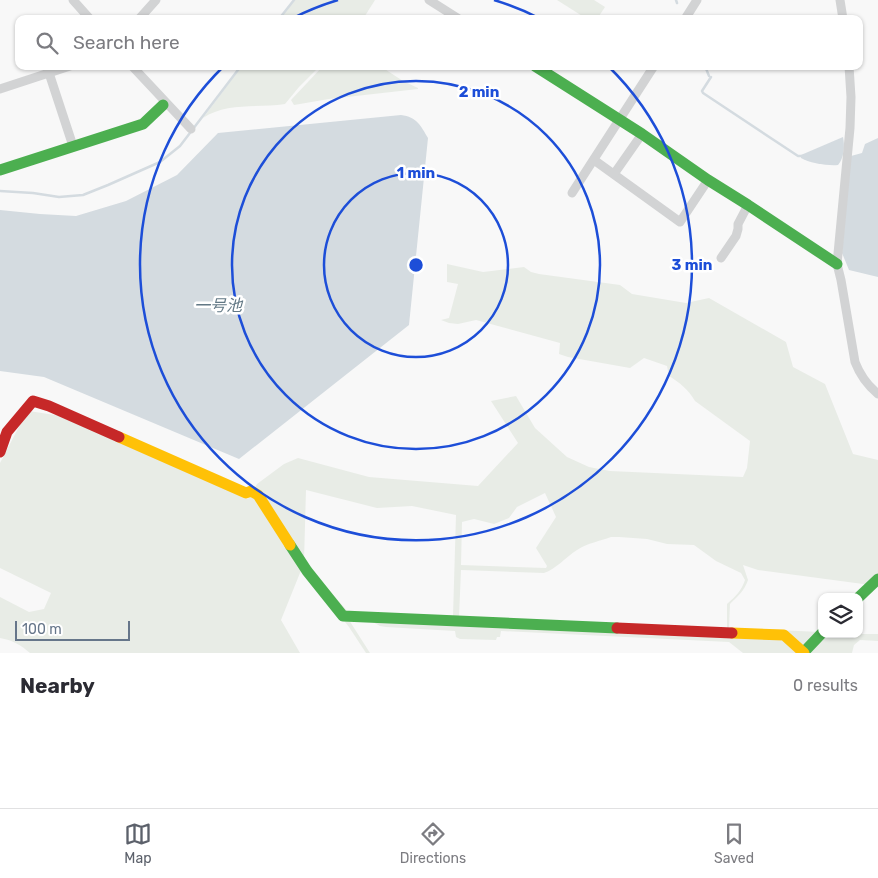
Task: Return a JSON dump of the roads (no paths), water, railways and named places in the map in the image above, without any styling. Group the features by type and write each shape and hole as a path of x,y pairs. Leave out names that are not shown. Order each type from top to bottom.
{"main road":[{"path":"541,70 642,134 708,180 837,264"},
{"path":"0,170 143,124 164,105"},
{"path":"0,452 7,432 33,401 49,406 246,493 251,491 258,495 308,571 343,616 784,635 803,653 818,637"},
{"path":"863,598 878,579"},
{"path":"863,600 878,592"},
{"path":"815,653 829,638"}],"street":[{"path":"73,0 86,15"},
{"path":"143,15 156,0"},
{"path":"429,0 453,15"},
{"path":"688,15 697,0"},
{"path":"840,0 842,15"},
{"path":"0,89 58,70"},
{"path":"136,70 191,129"},
{"path":"572,194 652,70"},
{"path":"849,70 852,98 837,264 855,362 869,386 878,394"},
{"path":"49,73 72,146"},
{"path":"614,174 642,134"},
{"path":"594,160 680,222 708,180"},
{"path":"722,258 736,236 738,224 748,205"}],"water":[{"name":"一号池","path":"401,115 415,120 428,138 409,325 239,459 44,377 0,371 0,210 76,216 126,201 177,175 218,133"},
{"path":"843,137 844,152 838,165 819,164 801,158 801,155"},
{"path":"878,138 878,277 849,270 842,253 851,156 862,153 865,144"}],"waterway":[{"path":"282,15 294,0"},
{"path":"0,191 59,197 83,195 160,162 180,146 238,70"},
{"path":"707,70 709,76"},
{"path":"711,77 702,91 703,93 798,156 803,156"}]}
